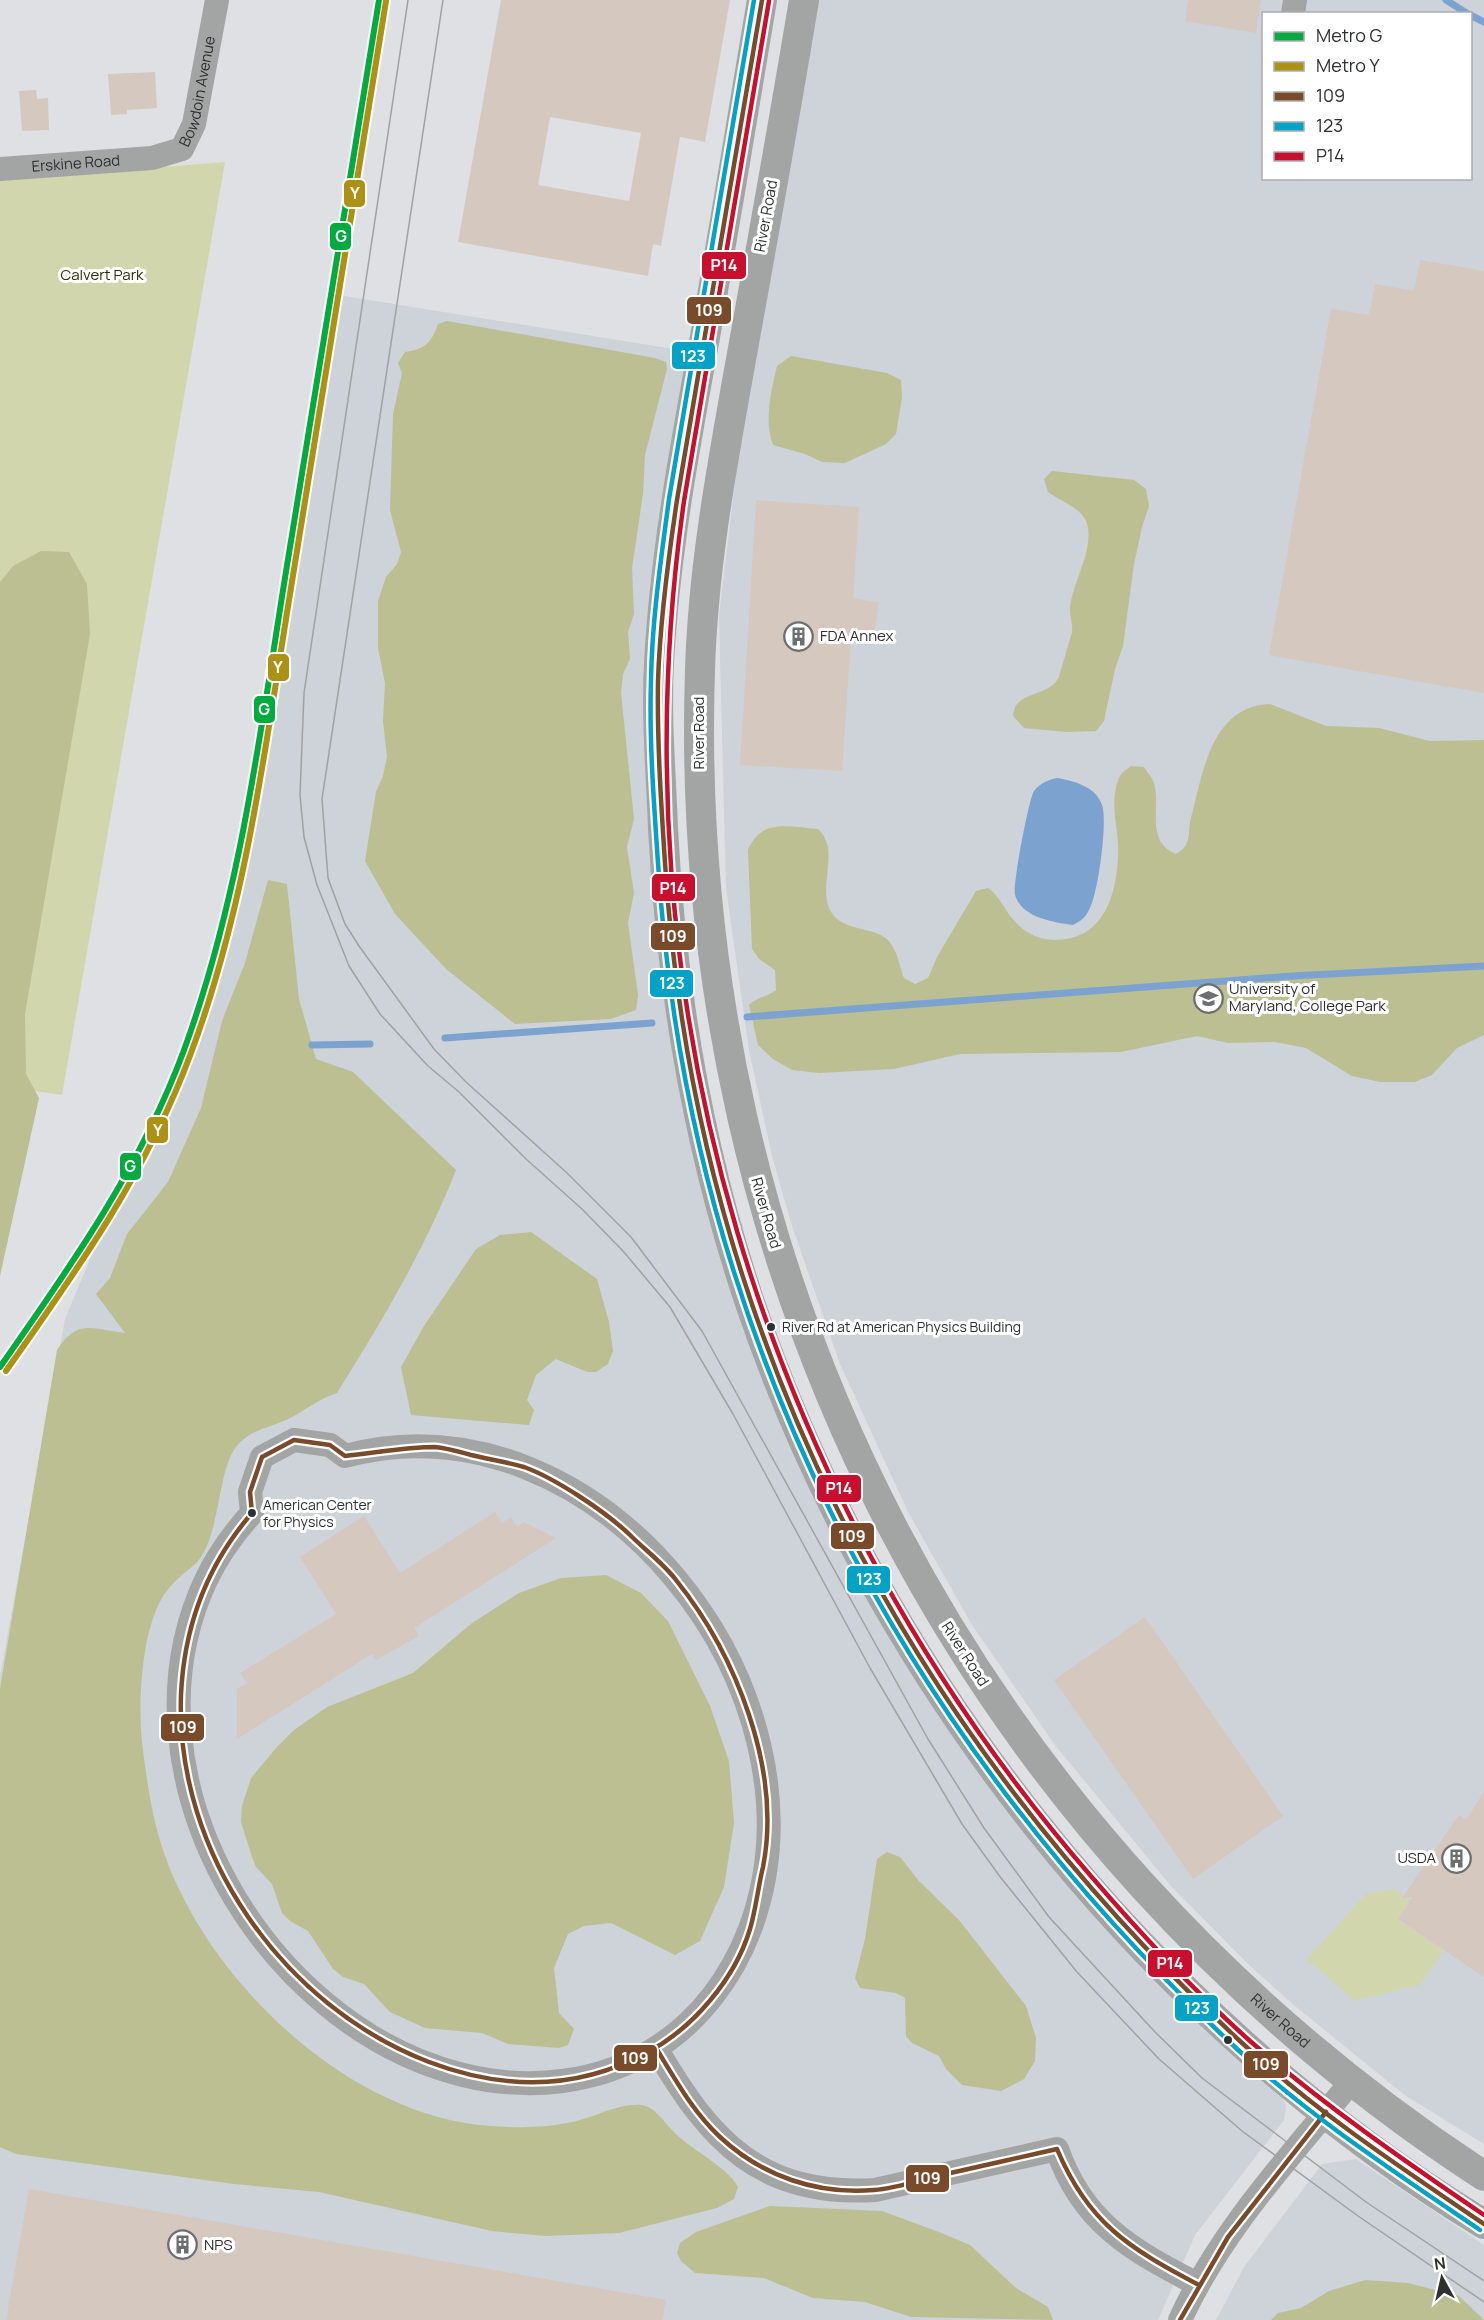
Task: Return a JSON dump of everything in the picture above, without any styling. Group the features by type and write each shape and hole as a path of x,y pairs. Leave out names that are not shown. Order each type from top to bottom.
{"street":[{"name":"Bowdoin Avenue","path":"152,158 182,150 189,137 217,0"},
{"path":"762,0 673,517 659,663 660,753 673,961 687,1054 723,1214 750,1301 790,1407 839,1514 914,1650 1020,1806 1082,1881 1128,1931 1213,2015 1326,2112 1408,2175 1484,2224"},
{"name":"River Road","path":"804,0 716,506 700,664 700,802 712,939 721,1013 756,1178 807,1336 865,1470 903,1549 945,1622 995,1700 1098,1838 1234,1980 1351,2082 1414,2130 1484,2176"},
{"name":"Erskine Road","path":"0,169 152,158"},
{"path":"294,1440 330,1445 345,1456 395,1447 432,1446 477,1452 514,1463 577,1493 615,1520 665,1567 701,1614 732,1670 755,1733 767,1797 766,1858 753,1920 732,1968 715,1994 694,2018 656,2048 600,2073 558,2082 494,2081 450,2072 387,2045 339,2014 280,1960 247,1917 211,1850 191,1791 181,1733 181,1672 192,1616 206,1579 225,1546 252,1513 250,1492 262,1457 294,1440"},
{"path":"656,2048 692,2108 716,2136 743,2157 796,2183 848,2192 875,2190 1057,2149 1076,2192 1107,2229 1152,2260 1197,2284"},
{"path":"1180,2320 1197,2284 1224,2242 1263,2188 1351,2082"}],"shaded area":[{"name":"University of Maryland, College Park","path":"819,0 1484,0 1484,2144 1406,2096 1295,2006 1248,1964 1171,1886 1055,1745 972,1625 908,1512 840,1364 792,1226 772,1156 749,1050 726,888 719,616 738,458"},
{"path":"338,295 692,352 649,709 717,1216 912,1664 1276,2083 1286,2106 1284,2120 1195,2235 1158,2320 0,2320 0,1676 65,1319 93,1252 173,1097 227,934 262,768"},
{"path":"1356,2159 1484,2245 1484,2320 1216,2320 1244,2267 1322,2164"}],"green space":[{"name":"Calvert Park","path":"225,162 62,1095 0,1086 0,180"},
{"path":"447,321 655,358 666,362 667,369 645,455 643,494 632,568 634,614 628,632 630,659 623,674 621,693 634,819 627,847 634,893 628,923 638,995 636,1010 611,1019 515,1024 446,969 395,914 365,861 376,792 383,776 387,757 383,721 385,683 378,648 378,601 386,577 397,564 401,552 390,510 393,414 402,373 398,363 405,352 427,344 438,324"},
{"path":"791,356 887,373 901,380 902,398 896,434 886,444 845,463 822,462 805,454 773,445 770,435 769,406 777,366"},
{"path":"1052,471 1134,480 1146,489 1149,506 1134,564 1123,646 1115,669 1104,721 1096,731 1067,732 1024,728 1013,716 1019,702 1048,688 1059,677 1072,632 1070,609 1074,589 1087,548 1088,528 1083,516 1048,492 1044,479"},
{"path":"41,551 69,552 87,584 90,634 25,1014 26,1074 39,1098 0,1276 0,582 13,566"},
{"path":"1270,704 1326,726 1379,728 1430,741 1484,740 1484,1035 1457,1048 1432,1075 1415,1082 1380,1082 1352,1076 1306,1048 1275,1042 1228,1043 1197,1036 1121,1052 960,1054 894,1069 819,1073 792,1070 773,1059 758,1045 749,1005 776,990 775,970 759,959 752,949 748,850 760,833 768,829 787,826 818,829 828,846 826,888 829,908 839,921 884,937 895,950 904,978 915,984 928,978 937,957 976,891 988,888 1016,923 1040,938 1056,940 1071,938 1093,926 1108,906 1115,881 1118,846 1114,798 1121,774 1131,766 1144,767 1154,783 1156,793 1157,833 1166,848 1176,854 1187,843 1200,781 1213,745 1222,729 1234,716 1250,708"},
{"path":"268,880 287,884 299,999 316,1059 353,1072 456,1170 431,1228 402,1284 337,1393 284,1421 255,1432 236,1447 225,1473 209,1541 193,1566 162,1598 155,1613 145,1649 140,1709 150,1800 165,1856 186,1902 213,1947 247,1990 285,2029 328,2063 373,2091 422,2112 471,2124 510,2127 548,2126 582,2120 624,2106 646,2106 658,2114 679,2137 733,2179 738,2187 734,2199 717,2208 619,2233 546,2236 492,2231 319,2192 234,2184 16,2154 0,2147 0,1689 57,1350 72,1333 86,1328 125,1333 96,1294 110,1278 127,1234 168,1182 201,1108 222,1021 245,963"},
{"path":"531,1232 597,1279 609,1322 613,1351 608,1364 596,1372 587,1372 556,1359 536,1375 527,1400 534,1410 529,1425 411,1415 401,1367 424,1326 476,1249 500,1235"},
{"path":"606,1575 641,1593 668,1621 710,1706 729,1761 734,1823 724,1887 700,1941 675,1955 611,1923 584,1926 568,1934 554,1968 559,2013 574,2029 568,2045 559,2048 508,2044 482,2033 425,2028 390,2012 364,1984 343,1977 333,1969 308,1931 290,1921 282,1913 272,1884 256,1867 241,1822 242,1806 251,1778 294,1730 327,1707 413,1673 472,1623 519,1593 561,1578"},
{"path":"887,1852 900,1857 919,1881 959,1920 1026,2006 1036,2038 1035,2061 1024,2079 1001,2091 962,2085 946,2069 939,2056 912,2043 906,2036 905,1998 896,1993 860,1988 855,1978 865,1939 877,1859"},
{"path":"1395,1889 1410,1901 1398,1920 1444,1950 1420,1985 1355,2001 1307,1959 1367,1893"},
{"path":"770,2206 882,2211 939,2232 970,2245 1016,2288 1048,2307 1053,2320 911,2317 865,2302 813,2298 764,2278 695,2273 681,2261 677,2253 680,2243 696,2232"},
{"path":"1365,2280 1408,2283 1459,2296 1484,2320 1271,2320 1278,2313 1301,2308 1329,2291"}],"water":[{"path":"1057,778 1078,783 1090,789 1099,799 1104,813 1096,890 1089,910 1081,921 1073,925 1039,918 1031,914 1024,909 1015,895 1018,860 1034,791 1047,781"}],"building":[{"path":"501,0 730,0 705,142 680,137 661,246 653,244 648,276 458,242","holes":["550,117 641,133 629,201 538,185"]},
{"path":"1188,0 1261,0 1256,33 1185,21"},
{"path":"155,72 157,108 127,110 127,114 111,115 108,74"},
{"path":"36,90 37,99 48,98 49,130 22,131 19,91"},
{"path":"1420,260 1484,271 1484,693 1269,655 1331,309 1369,315 1375,284 1414,291"},
{"name":"FDA Annex","path":"756,500 859,507 853,598 879,603 873,641 851,637 842,771 740,765"},
{"name":"American Center for Physics","path":"495,1512 502,1523 511,1517 517,1527 524,1522 556,1538 414,1628 419,1636 376,1660 372,1654 237,1739 237,1689 247,1683 240,1673 336,1614 300,1557 364,1516 400,1573"},
{"path":"1145,1617 1283,1816 1193,1879 1054,1680"},
{"name":"USDA","path":"1484,1792 1484,1977 1398,1919 1413,1897 1402,1898 1459,1815 1466,1820"},
{"name":"NPS","path":"29,2189 666,2300 662,2320 6,2320"}],"waterway":[{"path":"1446,0 1465,12"},
{"path":"1472,16 1484,22"},
{"path":"747,1017 1292,976 1484,966"},
{"path":"445,1038 652,1023"},
{"path":"312,1045 370,1044"}],"tram line":[{"path":"408,0 304,693 300,795 304,837 317,885 349,966 380,1014 428,1066 459,1092 526,1159 582,1209 623,1251 670,1307 733,1414 870,1668 962,1824 1001,1878 1077,1972 1159,2059 1242,2131 1358,2216 1484,2302"},
{"path":"443,0 322,799 328,878 345,924 434,1049 466,1082 566,1172 631,1237 702,1331 928,1739 984,1828 1049,1917 1155,2032 1202,2078 1366,2202 1484,2281"}],"metro line":[{"name":"G","path":"0,1367 78,1253 126,1175 147,1135 184,1050 219,936 256,761 379,0"},
{"name":"Y","path":"6,1371 85,1257 154,1139 191,1053 226,941 240,884 262,768 386,1"}],"transit line":[{"name":"123","path":"754,0 669,499 653,635 651,726 658,863 678,1035 713,1201 764,1360 831,1512 912,1657 1006,1795 1115,1925 1236,2048 1324,2121 1385,2166 1480,2230"},
{"name":"109","path":"762,0 677,500 663,613 658,704 665,863 684,1034 720,1199 771,1357 837,1509 918,1653 1012,1791 1120,1920 1241,2042 1328,2115 1484,2224"},
{"name":"P14","path":"769,1 684,501 668,687 671,872 695,1054 737,1232 799,1405 878,1570 975,1728 1090,1875 1208,2002 1250,2041 1335,2110 1484,2215"},
{"name":"109","path":"294,1440 330,1445 345,1456 435,1447 518,1465 536,1472 565,1487 620,1526 660,1562 698,1610 718,1643 749,1715 760,1753 766,1792 767,1830 754,1914 743,1948 723,1984 710,2000 696,2016 665,2042 621,2065 567,2080 512,2081 484,2078 457,2071 429,2062 376,2037 328,2003 285,1963 248,1917 218,1866 197,1811 184,1754 181,1695 183,1670 187,1645 201,1598 222,1554 252,1513 250,1492 262,1457 294,1440"},
{"name":"109","path":"656,2048 693,2106 720,2137 736,2151 772,2172 811,2186 853,2191 883,2189 1057,2149 1082,2196 1113,2231 1151,2258 1197,2284"},
{"name":"109","path":"1180,2320 1228,2237 1326,2112"}],"place":[{"name":"FDA Annex","path":"799,636"},
{"name":"University of Maryland, College Park","path":"1208,998"},
{"name":"River Rd at American Physics Building","path":"771,1327"},
{"name":"American Center for Physics","path":"252,1513"},
{"name":"USDA","path":"1457,1858"},
{"name":"NPS","path":"183,2245"}]}
